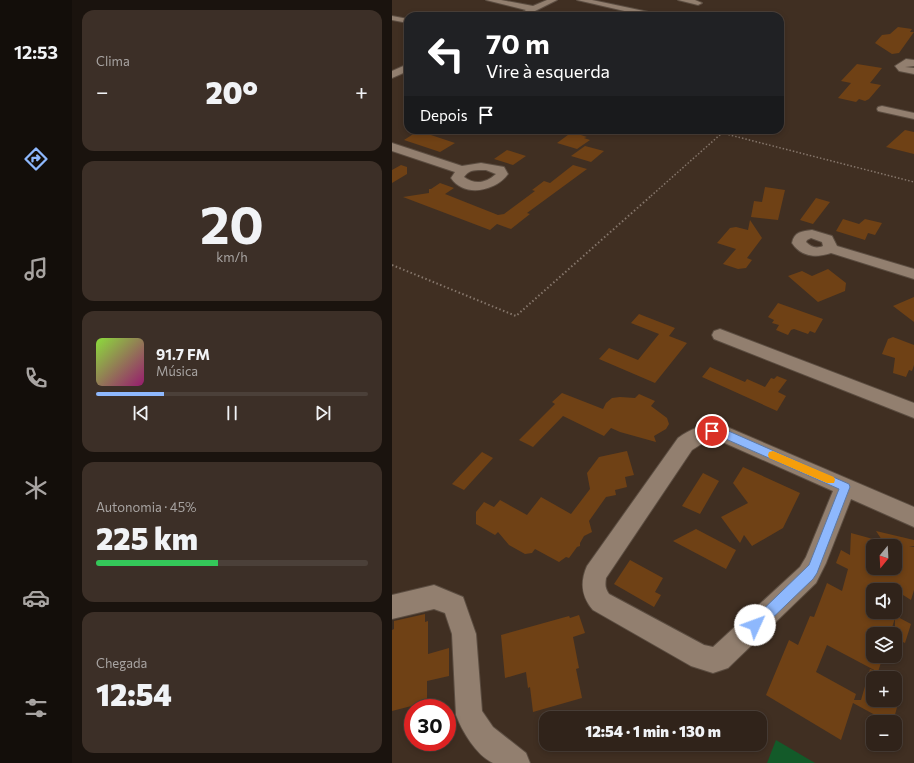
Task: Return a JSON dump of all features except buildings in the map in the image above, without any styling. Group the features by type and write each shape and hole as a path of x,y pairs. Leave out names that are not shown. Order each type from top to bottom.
{"street":[{"path":"490,0 534,9"},
{"path":"528,12 553,0"},
{"path":"581,0 639,12"},
{"path":"682,0 698,3"},
{"path":"392,18 404,20"},
{"path":"914,63 906,62 900,66 902,69 914,72"},
{"path":"392,69 404,71"},
{"path":"392,75 404,72"},
{"path":"882,109 914,116"},
{"path":"392,147 462,170"},
{"path":"830,248 914,274"},
{"path":"720,335 914,411"},
{"path":"845,487 815,563 808,575 719,659 713,660 700,657 601,602 596,596 593,582 596,574 686,444 698,435 712,431 720,432 914,517"},
{"path":"392,607 434,597 455,605 464,634 469,715 483,737 516,763"}],"path":[{"path":"392,265 510,315 516,316 721,134"},
{"path":"726,134 914,182"}],"green space":[{"path":"776,740 815,763 767,763"}],"slow traffic":[{"path":"773,455 830,480"}],"route":[{"path":"712,431 720,432 845,487 813,569 755,625"}]}
